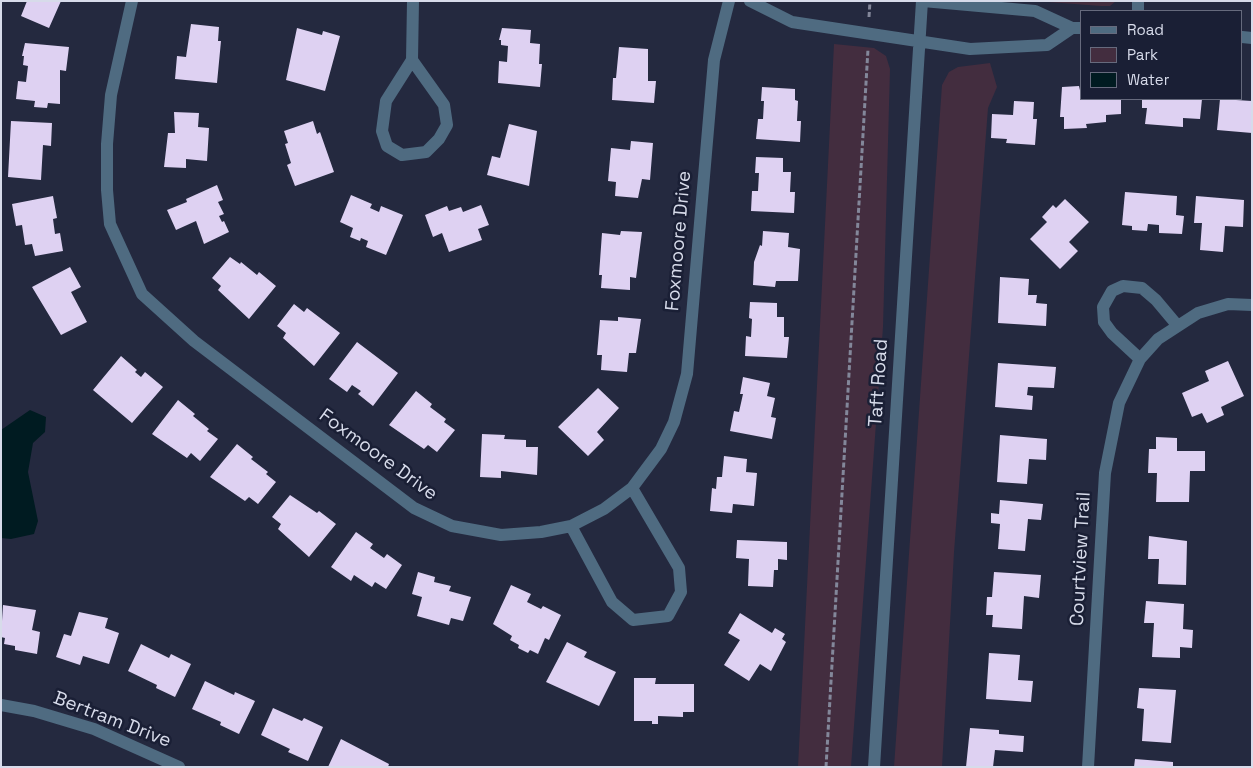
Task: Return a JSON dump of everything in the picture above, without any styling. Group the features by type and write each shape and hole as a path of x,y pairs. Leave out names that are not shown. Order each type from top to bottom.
{"street":[{"name":"Foxmoore Drive","path":"132,1 111,96 106,144 106,190 110,224 142,294 194,341 414,508 452,526 501,534 541,532 572,526 604,509 632,488 661,450 674,422 687,374 714,60 729,1"},
{"path":"412,60 444,105 448,125 439,139 426,152 402,155 387,146 382,131 386,101 412,60 413,1"},
{"path":"750,1 792,22 970,49 997,50 1047,45 1077,28"},
{"path":"922,1 1035,11 1077,28"},
{"name":"Taft Road","path":"874,767 922,1"},
{"path":"1140,359 1112,333 1104,322 1103,307 1112,291 1124,286 1142,288 1156,300 1177,325"},
{"name":"Courtview Trail","path":"1088,767 1105,473 1119,403 1140,359 1158,339 1177,325 1198,313 1228,304 1252,305"},
{"path":"572,526 612,602 633,620 668,616 681,592 679,568 632,488"},
{"name":"Bertram Drive","path":"1,705 34,711 86,727 179,767"}],"path":[{"path":"826,767 868,59 867,34"}],"green space":[{"path":"1035,1 1116,1 1110,6 1101,6"},
{"path":"834,44 874,48 886,56 890,69 883,327 851,767 798,767"},
{"path":"990,63 997,87 988,108 954,552 942,767 894,767 942,85 949,72 958,67"}],"water":[{"path":"30,410 46,417 45,432 33,443 28,472 38,521 34,534 11,539 1,538 1,430"}],"building":[{"path":"27,1 61,1 49,28 21,16"},
{"path":"191,24 219,27 218,41 221,41 217,83 175,79 177,56 186,57"},
{"path":"297,28 322,35 323,31 340,36 325,91 286,80"},
{"path":"502,28 531,30 530,43 540,44 539,64 542,64 540,87 498,83 499,61 507,62 508,46 501,45 501,40 499,40"},
{"path":"25,43 69,47 66,71 60,70 60,104 48,103 47,108 34,107 35,101 16,99 18,81 26,82 28,66 23,65 24,56 22,56"},
{"path":"619,47 648,49 648,81 656,81 654,103 612,100 613,78 616,78"},
{"path":"1079,86 1080,100 1121,100 1121,114 1106,115 1106,122 1086,124 1087,128 1064,129 1064,117 1060,117 1062,87"},
{"path":"762,87 795,89 795,100 798,101 797,121 801,121 800,142 756,139 758,119 763,119 764,101 761,101"},
{"path":"1142,100 1202,100 1200,119 1183,118 1183,127 1145,124 1147,108 1142,108"},
{"path":"1220,100 1252,101 1252,133 1217,130"},
{"path":"1014,101 1034,102 1033,119 1037,119 1035,145 1006,143 1007,139 991,138 992,114 1013,115"},
{"path":"174,112 199,113 198,127 209,128 207,161 186,159 186,168 164,167 168,133 175,133"},
{"path":"11,121 52,123 51,146 43,145 41,180 8,177"},
{"path":"313,121 317,134 320,132 334,172 295,186 287,165 291,163 285,144 288,143 284,131"},
{"path":"509,124 537,131 529,186 487,175 492,156 500,158"},
{"path":"631,141 653,143 650,180 642,179 638,198 615,196 616,182 608,181 611,148 630,150"},
{"path":"756,157 783,158 783,172 791,172 790,192 795,192 794,213 751,211 752,191 758,191 759,173 755,173"},
{"path":"217,185 223,200 218,202 224,214 219,216 222,222 224,221 229,232 204,244 196,221 176,230 167,210 187,202 186,199"},
{"path":"1125,192 1177,196 1176,215 1184,216 1182,234 1159,233 1159,225 1148,224 1147,231 1132,230 1132,226 1122,225"},
{"path":"351,195 372,204 370,208 379,212 381,206 403,215 386,255 366,247 368,241 361,238 360,241 350,237 353,228 340,222"},
{"path":"53,196 57,218 53,219 55,234 60,233 63,251 35,256 32,244 25,245 22,225 16,226 12,204"},
{"path":"1196,196 1244,200 1243,227 1225,226 1223,252 1200,250 1202,223 1194,223"},
{"path":"1065,199 1089,222 1069,242 1078,251 1060,269 1030,239 1047,222 1042,217 1053,205 1056,208"},
{"path":"481,205 489,225 478,229 482,240 449,252 442,233 433,237 425,215 447,206 449,211 461,207 463,212"},
{"path":"621,231 642,232 636,278 630,277 630,290 601,288 602,275 599,275 602,233 620,235"},
{"path":"763,231 789,233 788,247 800,249 798,281 776,281 775,287 753,285 754,262 760,245 762,246"},
{"path":"230,257 240,264 241,262 257,275 259,272 276,286 249,319 218,290 221,286 212,278"},
{"path":"70,267 81,287 71,292 87,322 61,335 32,287"},
{"path":"1000,277 1029,279 1028,295 1037,295 1036,303 1047,304 1046,326 998,323"},
{"path":"750,302 777,303 777,317 784,317 784,337 789,337 787,358 745,356 746,336 751,337 752,319 749,318"},
{"path":"294,304 304,312 307,308 340,333 314,366 283,338 286,333 277,326"},
{"path":"618,317 641,319 636,353 629,353 627,372 601,370 602,355 597,355 600,320 618,321"},
{"path":"357,342 398,373 373,406 358,394 361,391 352,385 347,392 329,379"},
{"path":"121,356 137,370 135,372 141,377 145,372 163,387 132,423 93,390"},
{"path":"1228,361 1244,396 1221,407 1224,415 1207,423 1202,413 1192,417 1182,393 1209,381 1205,371"},
{"path":"998,363 1056,367 1054,388 1028,387 1027,395 1033,396 1032,410 995,407"},
{"path":"743,377 770,383 767,396 775,398 771,417 776,418 772,439 730,431 734,411 739,412 743,394 740,394"},
{"path":"598,388 619,408 597,432 604,440 588,456 558,427"},
{"path":"416,391 432,404 430,407 446,419 444,422 455,430 437,452 428,445 424,449 389,425"},
{"path":"178,400 195,414 193,416 209,429 207,431 218,439 200,461 191,453 187,458 152,434"},
{"path":"482,434 505,435 504,439 526,440 526,447 538,447 537,475 501,471 501,478 480,477"},
{"path":"1000,435 1047,439 1046,460 1029,459 1027,484 997,482"},
{"path":"1156,437 1177,438 1177,451 1205,451 1205,471 1190,471 1189,502 1156,502 1157,473 1148,473 1149,449 1156,449"},
{"path":"237,444 253,457 251,459 268,472 266,474 276,482 258,504 249,497 245,501 210,477"},
{"path":"724,456 747,459 746,472 757,473 754,506 733,504 732,513 710,511 712,488 716,489 717,477 722,477"},
{"path":"290,495 317,513 319,511 336,524 309,557 278,529 281,524 272,517"},
{"path":"1000,500 1043,504 1041,520 1028,519 1025,551 998,549 1000,524 991,523 991,513 999,514"},
{"path":"356,532 373,544 370,548 384,558 387,554 402,565 386,589 375,582 372,587 354,575 351,581 331,567"},
{"path":"1149,536 1187,541 1186,585 1158,584 1159,559 1148,559"},
{"path":"737,540 787,542 787,560 778,559 778,570 774,570 773,587 748,586 749,559 736,558"},
{"path":"418,572 435,577 434,582 451,586 449,591 471,597 463,621 451,618 449,625 417,616 422,597 412,594"},
{"path":"994,572 1041,575 1039,598 1024,596 1022,629 992,627 993,615 986,615 987,597 992,597"},
{"path":"511,585 531,594 527,602 541,609 543,606 561,615 549,640 545,638 538,654 530,650 528,653 518,648 519,645 510,640 512,636 493,624"},
{"path":"1146,601 1184,604 1183,629 1193,630 1192,648 1180,647 1180,658 1152,657 1154,623 1144,623"},
{"path":"3,605 36,610 32,630 40,632 37,654 15,650 15,646 4,644 5,638 1,637"},
{"path":"79,612 108,618 105,628 119,633 109,664 83,656 80,665 56,657 64,634 71,636"},
{"path":"740,613 772,633 775,628 785,634 782,639 786,642 771,671 760,664 749,681 724,665 740,640 728,633"},
{"path":"567,642 587,652 584,657 616,672 599,706 546,682"},
{"path":"141,644 169,658 171,654 191,664 175,697 156,688 157,685 128,671"},
{"path":"989,653 1020,655 1018,680 1033,681 1031,702 986,699"},
{"path":"634,678 656,678 655,684 694,684 694,712 683,712 683,717 658,716 658,724 652,724 652,721 634,721"},
{"path":"205,681 234,695 235,692 255,701 239,734 220,725 221,722 192,709"},
{"path":"1139,688 1176,690 1171,743 1142,741 1144,709 1137,708"},
{"path":"273,708 302,721 304,718 323,727 308,761 288,752 290,749 261,735"},
{"path":"970,728 999,730 999,734 1024,736 1023,752 995,750 993,767 966,767"},
{"path":"341,739 389,764 388,767 328,767"},
{"path":"1135,759 1173,762 1173,767 1134,767"}]}
